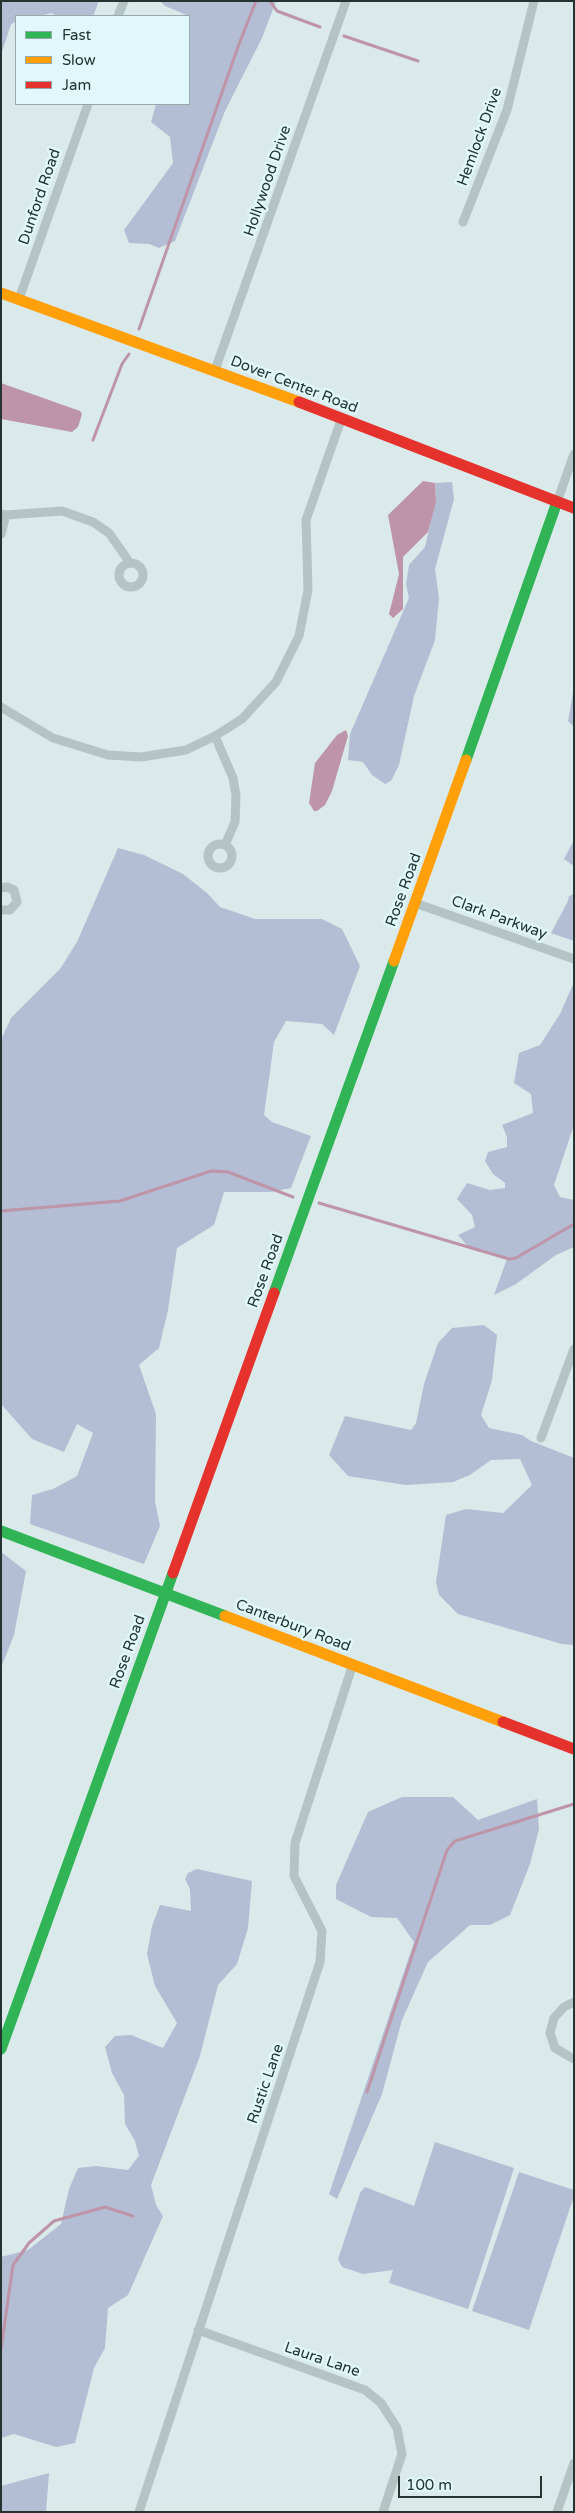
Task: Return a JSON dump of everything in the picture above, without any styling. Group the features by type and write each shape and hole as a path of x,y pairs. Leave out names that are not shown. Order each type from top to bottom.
{"street":[{"path":"118,15 124,1"},
{"name":"Hollywood Drive","path":"216,370 346,1"},
{"name":"Hemlock Drive","path":"463,222 508,110 534,1"},
{"name":"Dunford Road","path":"19,299 88,105"},
{"name":"Dover Center Road","path":"1,293 216,370 341,420 574,508"},
{"path":"1,707 53,738 108,755 141,757 186,750 215,736 242,719 269,690 295,647 303,625 308,590 306,520 341,420"},
{"path":"557,502 574,454"},
{"name":"Rose Road","path":"1,2049 415,903 557,502"},
{"path":"1,534 4,515 62,511 93,522 109,533 130,563"},
{"path":"215,736 233,778 236,795 235,822 226,845"},
{"path":"1,888 6,887 14,890 17,902 10,910 1,910"},
{"name":"Clark Parkway","path":"415,903 574,959"},
{"path":"541,1438 574,1349"},
{"name":"Canterbury Road","path":"1,1531 574,1749"},
{"name":"Rustic Lane","path":"139,2512 320,1962 322,1931 294,1876 295,1843 353,1664"},
{"path":"574,2002 564,2007 554,2018 550,2034 555,2048 574,2059"},
{"name":"Laura Lane","path":"198,2330 365,2390 381,2403 396,2428 402,2454 382,2512"},
{"path":"557,2512 574,2463"}],"shaded area":[{"path":"1,1 99,1 93,15 56,15 51,13 44,15 15,15 15,22 11,24 1,55"},
{"path":"160,1 276,1 262,38 225,111 175,241 159,248 149,244 129,243 124,230 173,163 170,137 151,122 156,105 190,105 190,15 165,6"},
{"path":"1,383 80,411 82,414 78,427 72,432 1,419"},
{"path":"423,481 435,483 436,502 428,532 403,557 403,609 393,618 389,614 399,574 388,515"},
{"path":"452,482 454,499 435,569 439,598 435,640 414,696 399,765 391,781 385,784 372,775 363,762 348,760 350,734 409,598 406,584 409,565 425,547 436,497 435,483"},
{"path":"574,687 574,727 568,721"},
{"path":"346,730 348,736 332,791 325,805 314,811 309,803 315,763 337,735"},
{"path":"574,840 574,866 564,859"},
{"path":"118,848 144,855 183,874 207,893 220,907 255,919 322,919 342,929 360,966 334,1035 322,1024 286,1021 274,1042 264,1115 272,1122 311,1136 291,1188 270,1192 224,1192 214,1225 177,1248 168,1310 159,1348 139,1365 156,1414 155,1501 160,1526 144,1564 30,1524 32,1495 53,1489 77,1476 93,1433 77,1424 64,1452 32,1439 1,1404 1,1040 11,1018 60,969 77,942"},
{"path":"574,894 574,941 551,933 569,896"},
{"path":"574,982 574,1125 554,1185 560,1197 574,1200 574,1247 556,1255 516,1284 494,1295 507,1259 470,1249 458,1235 475,1227 472,1215 457,1199 467,1183 490,1190 505,1188 505,1183 493,1174 485,1161 488,1152 507,1147 507,1137 502,1125 533,1113 531,1094 514,1083 519,1053 540,1045 560,1014"},
{"path":"484,1325 497,1335 492,1380 481,1415 489,1428 522,1435 531,1441 574,1458 574,1645 562,1644 458,1614 439,1595 436,1582 446,1515 466,1509 503,1513 532,1485 520,1459 491,1460 470,1475 453,1482 406,1485 348,1476 329,1455 345,1416 411,1430 416,1423 424,1384 438,1343 452,1328"},
{"path":"1,1552 26,1571 14,1635 1,1668"},
{"path":"402,1797 453,1797 478,1820 537,1799 539,1829 530,1864 510,1915 490,1925 470,1925 428,1962 402,2020 382,2094 337,2199 329,2194 414,1942 397,1918 371,1917 336,1899 336,1885 368,1812"},
{"path":"197,1869 252,1881 248,1928 237,1964 218,1985 200,2056 151,2185 156,2205 163,2216 128,2295 108,2308 105,2348 94,2368 75,2443 56,2447 14,2434 1,2438 1,2257 28,2250 61,2224 69,2189 78,2168 96,2166 128,2170 139,2156 135,2141 125,2124 124,2095 112,2073 105,2047 115,2036 131,2035 163,2048 177,2023 155,1986 147,1954 152,1926 160,1905 191,1911 190,1889 185,1879 188,1873"},
{"path":"435,2142 514,2168 468,2309 389,2283 393,2270 363,2274 342,2267 338,2259 360,2193 365,2187 414,2206"},
{"path":"519,2172 574,2190 574,2196 529,2330 472,2311"},
{"path":"49,2473 46,2512 1,2512 1,2486"}],"waterway":[{"path":"139,329 239,44 256,1"},
{"path":"270,1 277,11 320,27"},
{"path":"344,36 418,61"},
{"path":"93,440 122,364 129,354"},
{"path":"1,1211 120,1201 211,1171 228,1172 293,1197"},
{"path":"319,1203 509,1259 516,1258 574,1224"},
{"path":"367,2092 447,1850 455,1841 574,1804"},
{"path":"1,2349 13,2265 29,2243 54,2221 105,2207 133,2216"}],"traffic: fast":[{"path":"466,760 557,502"},
{"path":"274,1293 394,961"},
{"path":"1,1531 225,1616"},
{"path":"1,2049 173,1573"}],"traffic: slow":[{"path":"1,293 299,402"},
{"path":"394,961 466,760"},
{"path":"225,1616 503,1722"}],"traffic: jam":[{"path":"299,402 574,508"},
{"path":"173,1573 274,1293"},
{"path":"503,1722 574,1749"}]}
